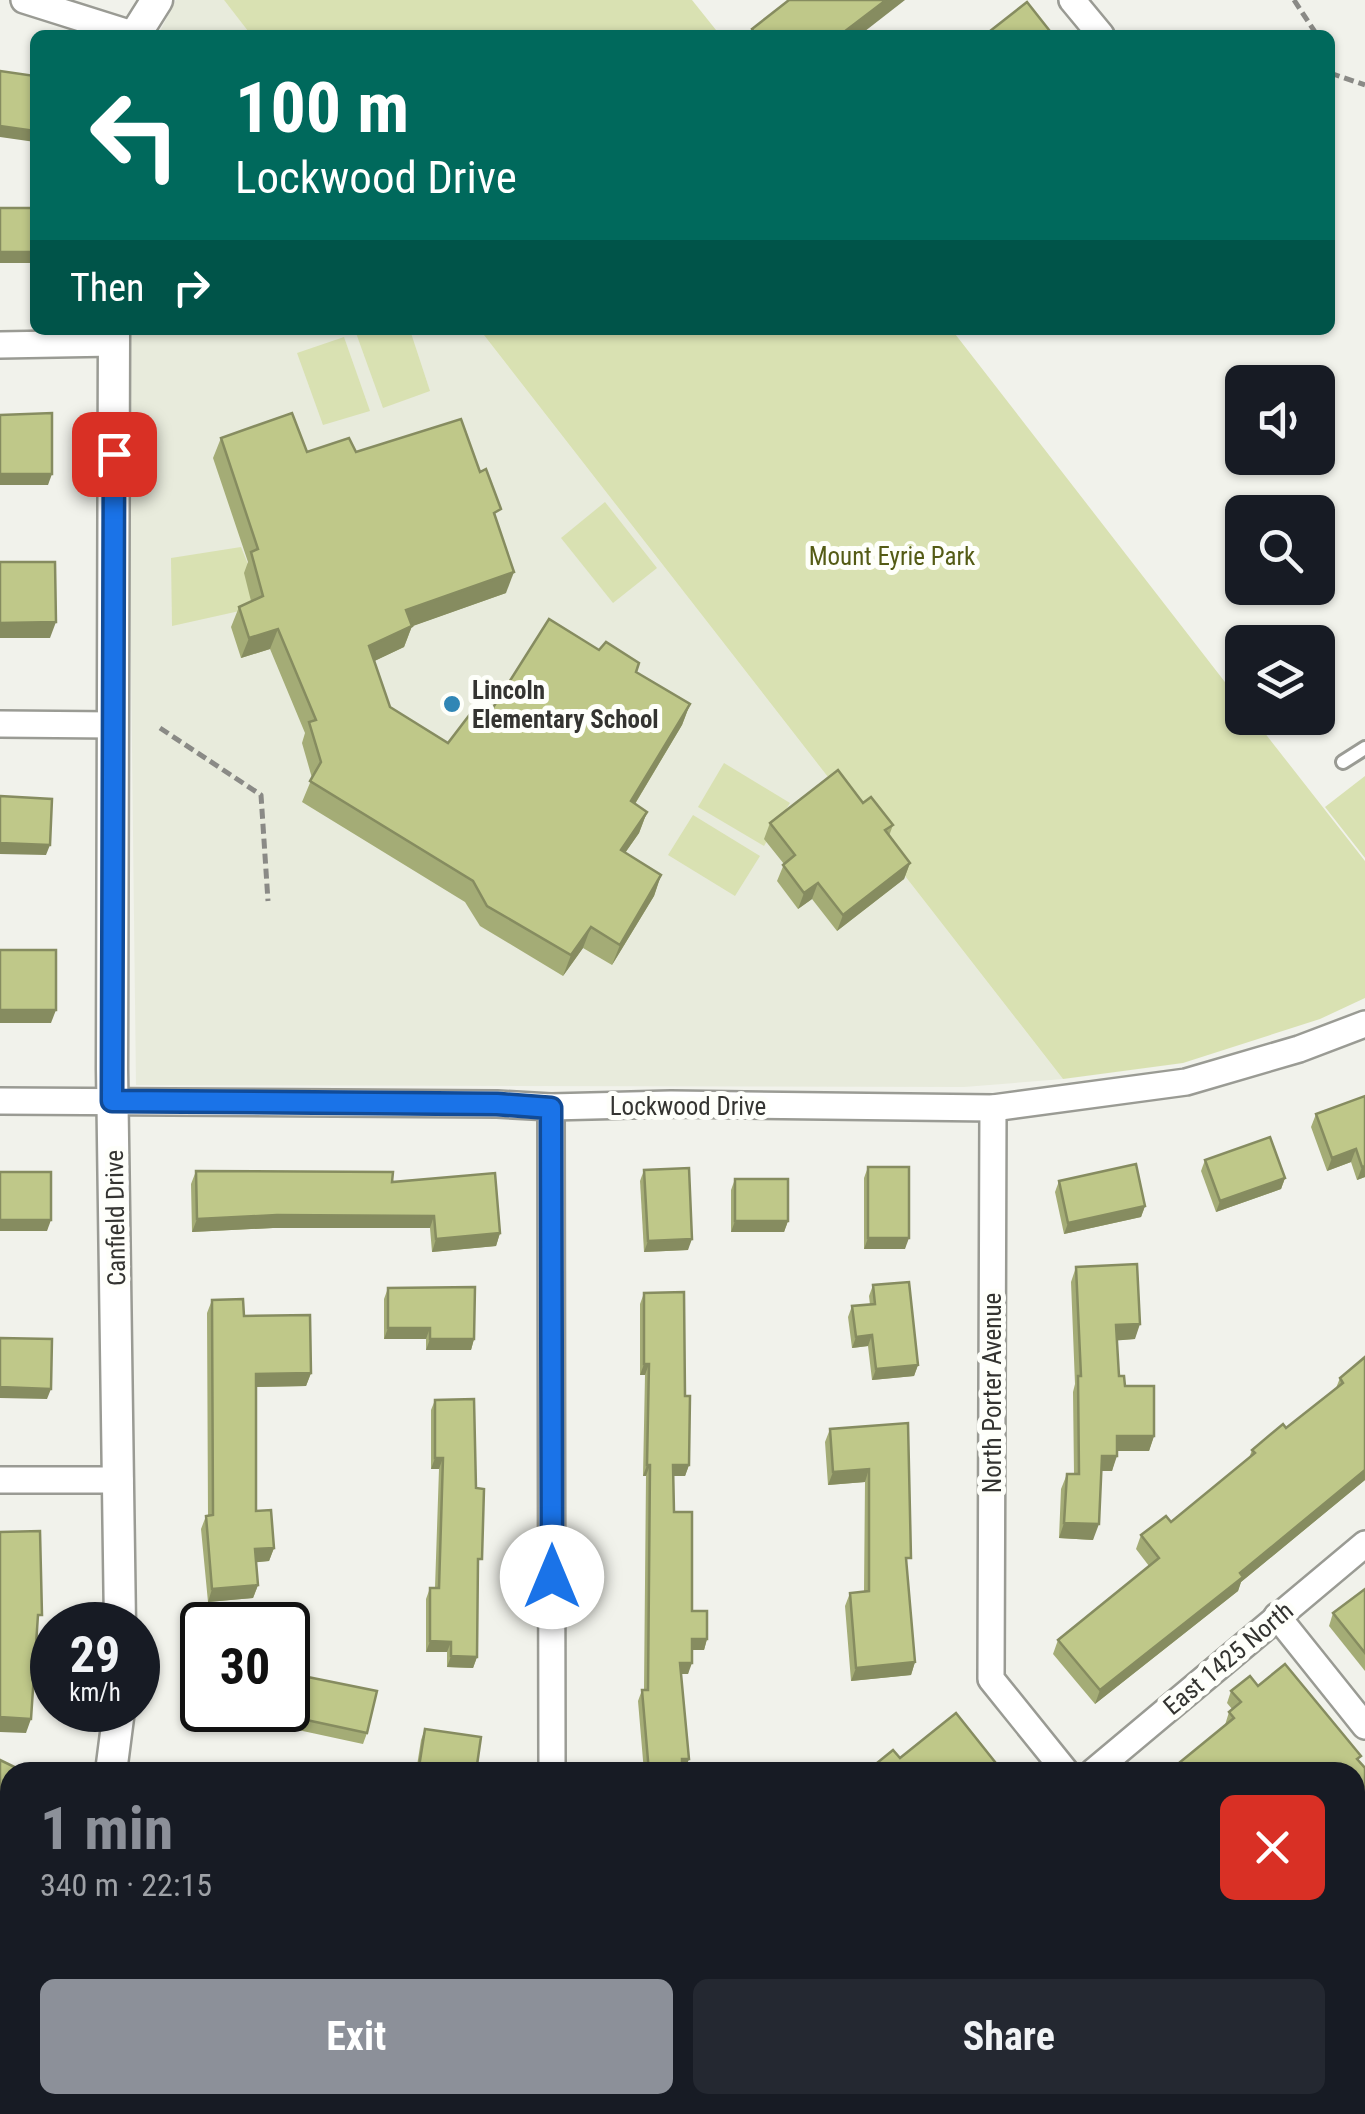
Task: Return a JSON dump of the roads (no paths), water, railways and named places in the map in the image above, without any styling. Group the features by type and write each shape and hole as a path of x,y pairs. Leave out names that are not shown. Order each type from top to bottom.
{"street":[{"path":"24,0 119,30"},
{"path":"138,30 157,0"},
{"path":"1072,0 1097,30"},
{"path":"0,345 114,337"},
{"name":"Canfield Drive","path":"114,337 112,1101 120,1602"},
{"path":"0,724 113,724"},
{"name":"Lockwood Drive","path":"0,1101 497,1104 551,1108 690,1104 993,1108 1186,1082 1299,1050 1365,1024"},
{"path":"551,1108 552,1762"},
{"name":"North Porter Avenue","path":"993,1108 992,1679 1058,1762"},
{"path":"0,1480 120,1480"},
{"name":"East 1425 North","path":"1104,1762 1365,1544"},
{"path":"1277,1616 1365,1726"},
{"path":"112,1762 116,1732"}],"lane":[{"path":"1342,762 1365,748"}],"place":[{"name":"Lincoln Elementary School","path":"452,704"}],"park label":[{"name":"Mount Eyrie Park","path":"892,556"}]}
